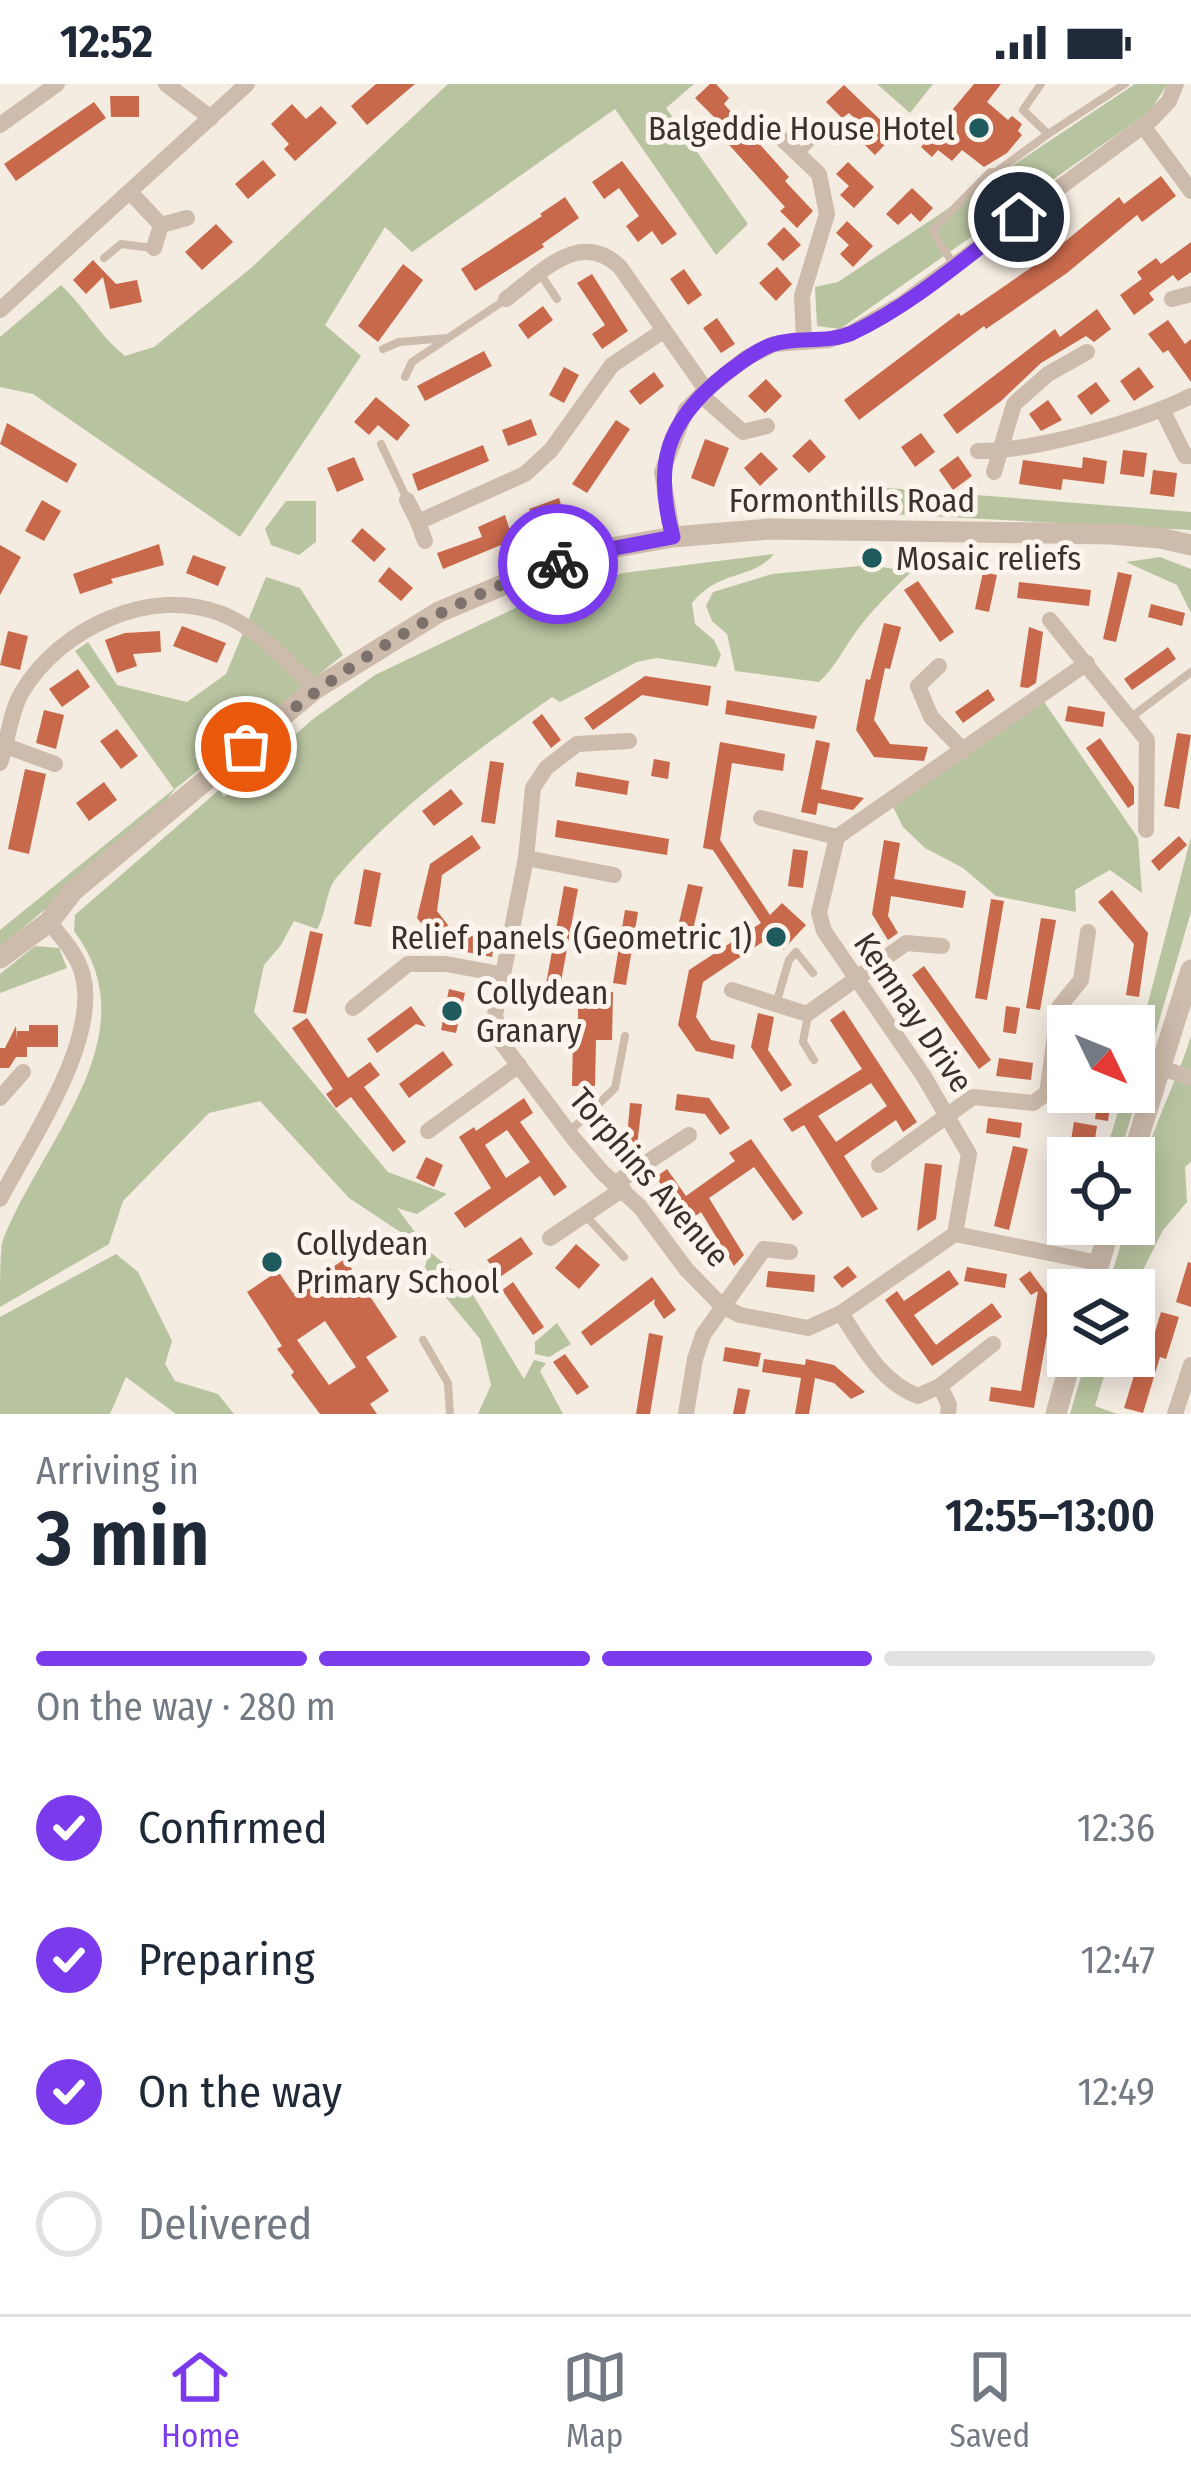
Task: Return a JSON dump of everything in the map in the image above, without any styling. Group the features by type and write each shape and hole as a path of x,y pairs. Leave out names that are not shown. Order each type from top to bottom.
{"street":[{"path":"0,125 57,84"},
{"path":"166,84 211,118"},
{"path":"0,310 248,84"},
{"path":"673,537 662,472 686,410 704,393 746,358 773,344 851,333 903,303 1147,123 1169,101 1176,84"},
{"path":"1147,123 1191,191"},
{"path":"781,138 819,175 827,214 802,296 804,342"},
{"path":"131,193 160,225"},
{"path":"160,225 187,218"},
{"path":"154,248 160,225"},
{"path":"506,299 563,257 585,249 607,254 742,440 767,426"},
{"path":"1172,299 1191,294"},
{"path":"418,522 525,474 551,450 611,365 663,332"},
{"path":"994,472 1014,404 1048,374 1087,352"},
{"path":"978,451 1002,451 1162,409 1191,396"},
{"path":"1162,409 1184,456 1191,456"},
{"path":"407,500 425,541"},
{"name":"Formonthills Road","path":"0,958 49,922 73,891 315,689 439,612 536,571 605,550 673,537 769,529 1111,535 1191,545"},
{"path":"55,764 3,754 20,695 41,667 81,631 125,610 175,607 219,612 258,634 315,689"},
{"path":"1050,620 1148,740 1146,830"},
{"path":"761,818 837,837 1087,663"},
{"path":"939,666 917,686 931,717 964,751"},
{"name":"Torphins Avenue","path":"628,741 577,744 546,768 533,788 526,858 500,974 495,1015 502,1042 569,1132 722,1306 761,1321 808,1328 841,1313 955,1234"},
{"name":"Kemnay Drive","path":"837,837 819,913 824,931 969,1154 955,1234"},
{"path":"526,858 614,875"},
{"path":"0,1199 81,1036 83,975 49,922"},
{"path":"879,1165 974,1097 1033,1103 1047,1093 1059,1007 1081,980 1088,932"},
{"path":"732,990 807,1014 906,944 942,946"},
{"path":"353,1009 408,964 446,964 500,974"},
{"path":"1139,1137 1191,970"},
{"path":"428,1131 519,1065"},
{"path":"1161,1068 1191,1078"},
{"path":"0,1098 23,1072"},
{"path":"550,1238 689,1135"},
{"path":"955,1234 1099,1263"},
{"path":"1097,1269 1105,1245"},
{"path":"686,1414 695,1358 722,1306 764,1249 790,1252"},
{"path":"841,1313 897,1388 918,1396 940,1386 993,1344"},
{"path":"1175,1414 1191,1365"},
{"path":"1056,1414 1066,1377"},
{"path":"940,1386 948,1414"}],"lane":[{"path":"1041,84 1023,110 1048,134"},
{"path":"954,265 932,231 990,172 1125,84"},
{"path":"799,155 817,136 844,127"},
{"path":"104,258 121,244 154,248"},
{"path":"540,274 557,299"},
{"path":"405,377 412,362 506,299"},
{"path":"383,349 399,342 448,338"},
{"path":"381,444 407,500"},
{"path":"1130,718 1191,672"},
{"path":"776,1004 789,960 796,952 813,973"},
{"path":"807,1014 802,1042 814,1060"},
{"path":"569,1132 615,1088 626,1036"},
{"path":"585,1215 624,1257"},
{"path":"422,1340 448,1383 450,1414"}],"green space":[{"path":"448,84 694,84 666,108 748,224 716,255 615,109 412,252 385,227 325,325 361,356 240,537 33,394 0,387 0,337 61,285 125,356 154,347 251,268"},
{"path":"877,84 933,84 910,113"},
{"path":"1135,84 1168,84 1149,112 840,329 817,326 815,287 838,282"},
{"path":"875,487 1191,512 1191,530 853,512"},
{"path":"286,501 316,501 316,542 299,555 271,545 265,529"},
{"path":"774,554 756,568 714,584 692,603 695,624 714,640 721,655 716,667 657,658 637,662 560,702 552,697 385,827 333,883 317,929 294,921 264,965 254,1012 388,1172 447,1194 417,1214 397,1208 429,1251 349,1198 260,1101 209,1113 123,1201 109,1244 0,1307 2,1243 82,1089 96,1049 101,1010 95,970 74,931 75,915 219,790 224,797 313,719 375,675 534,599 623,573"},
{"path":"1160,557 1191,569 1191,613 1177,585 1126,562"},
{"path":"871,565 911,572 866,619 819,682 735,671 727,634 712,621 706,606 713,592 772,574"},
{"path":"266,577 300,588 343,655 175,789 150,822 0,947 0,930 174,789 75,651 88,642 117,685 187,702 226,674"},
{"path":"1040,696 1138,838 1142,893 1110,870 1075,890 1076,912 996,896 963,868 925,848 903,827 890,801"},
{"path":"1191,837 1191,912 1155,1035 1155,1005 1147,1005"},
{"path":"35,946 59,948 67,968 0,993 0,974"},
{"path":"1191,1036 1187,1202 1163,1230 1144,1269 1113,1269 1121,1245 1155,1245 1153,1137"},
{"path":"1118,1113 1132,1113 1125,1137 1110,1137"},
{"path":"429,1251 464,1280 524,1379 534,1360 546,1363 540,1371 563,1414 478,1414 491,1385 480,1339 424,1271"},
{"path":"116,1254 138,1272 172,1341 165,1364 175,1381 218,1394 234,1414 176,1414 126,1377 110,1414 0,1414 0,1317"},
{"path":"557,1323 571,1344 549,1357 535,1354 535,1342"},
{"path":"1081,1377 1104,1377 1095,1406 1117,1414 1070,1414"}],"building":[{"path":"376,84 415,84 367,125 351,106"},
{"path":"710,84 729,98 724,104 813,211 797,228 780,211 785,207 714,128 720,123 695,98"},
{"name":"Balgeddie House Hotel","path":"974,84 1001,84 987,102 1008,120 1012,116 1022,124 1018,131 1022,135 1007,153 984,167 962,150 952,161 938,150 932,157 921,147"},
{"path":"844,85 895,134 875,155 862,142 871,133 849,113 842,118 826,102"},
{"path":"110,96 139,96 139,117 111,117"},
{"path":"94,102 106,118 16,181 4,164"},
{"path":"292,104 306,119 321,106 337,123 295,161 284,149 289,144 271,124"},
{"path":"263,160 276,175 248,199 235,184"},
{"path":"622,161 677,234 662,245 652,231 638,242 626,226 639,216 619,188 604,199 592,182"},
{"path":"848,162 874,187 854,208 840,195 849,186 836,174"},
{"path":"1161,176 1176,196 1142,222 1137,215 1067,273 986,329 984,326 859,420 844,400 959,313 961,316 1045,258 1119,197 1124,204"},
{"path":"912,188 933,208 920,222 911,213 898,225 886,214"},
{"path":"565,197 579,218 544,247 475,291 461,269"},
{"path":"847,221 873,246 853,267 840,254 849,245 836,233"},
{"path":"216,224 233,242 202,270 185,252"},
{"path":"784,227 801,245 783,261 767,244"},
{"path":"1191,242 1191,272 1178,281 1173,275 1149,293 1154,300 1134,315 1120,295 1142,279 1137,272 1156,258 1161,264"},
{"path":"93,260 116,284 137,280 142,302 110,309 103,277 86,294 73,280"},
{"path":"403,264 423,280 378,342 358,326"},
{"path":"777,267 792,284 776,301 759,283"},
{"path":"684,269 702,295 688,305 670,279"},
{"path":"592,274 628,331 602,349 592,334 605,325 577,283"},
{"path":"543,306 553,320 528,339 518,325"},
{"path":"1097,309 1111,329 1094,342 1086,336 1041,363 957,434 943,415 1055,329 1060,337"},
{"path":"717,318 735,344 721,353 703,328"},
{"path":"1168,320 1185,344 1191,339 1191,382 1168,350 1163,353 1148,334"},
{"path":"484,351 492,366 425,401 417,386"},
{"path":"564,367 579,375 564,403 549,395"},
{"path":"1139,367 1154,387 1134,401 1120,381"},
{"path":"654,372 664,386 640,405 629,391"},
{"path":"766,379 782,396 765,413 748,396"},
{"path":"1096,382 1110,401 1091,415 1077,396"},
{"path":"376,397 410,425 397,441 378,425 369,435 354,422"},
{"path":"1048,400 1062,420 1041,431 1029,414"},
{"path":"531,419 537,435 508,446 502,430"},
{"path":"616,420 630,429 587,493 572,484"},
{"path":"7,423 77,464 67,483 0,444"},
{"path":"921,433 935,452 915,467 901,447"},
{"path":"705,439 729,448 714,487 691,478"},
{"path":"810,439 826,457 809,473 792,456"},
{"path":"483,445 489,461 418,491 412,474"},
{"path":"1123,450 1147,453 1144,477 1120,474"},
{"path":"761,452 778,469 760,486 744,468"},
{"path":"958,456 972,476 953,490 939,470"},
{"path":"354,457 364,480 337,492 327,468"},
{"path":"1083,457 1107,461 1104,484 1063,479 1061,490 1019,484 1023,460 1082,468"},
{"path":"1153,470 1177,473 1174,497 1150,494"},
{"path":"559,498 564,515 535,525 529,509"},
{"path":"42,500 61,511 44,541 25,531"},
{"path":"505,515 513,540 443,569 437,553 482,537 478,527"},
{"path":"362,528 386,549 374,562 351,541"},
{"path":"159,544 164,565 111,579 113,583 80,594 73,574"},
{"path":"0,545 21,557 0,595"},
{"path":"193,555 226,567 218,586 186,573"},
{"path":"389,567 413,588 401,601 378,581"},
{"path":"983,572 997,575 989,612 975,609"},
{"path":"1118,572 1132,575 1116,642 1103,639"},
{"path":"918,581 954,632 940,642 904,590"},
{"path":"1019,582 1091,590 1089,606 1017,598"},
{"path":"1151,604 1185,613 1182,626 1148,617"},
{"path":"884,623 901,627 890,669 885,668 874,720 890,744 928,747 924,761 874,757 856,730"},
{"path":"182,626 226,643 217,663 173,646"},
{"path":"1029,627 1043,632 1036,683 1028,688 1020,687"},
{"path":"8,631 28,636 20,670 0,665"},
{"path":"160,631 161,652 133,654 137,666 117,673 105,640 125,633"},
{"path":"1168,647 1176,659 1132,690 1124,679"},
{"path":"78,669 90,687 62,707 49,689"},
{"path":"645,676 711,686 708,706 642,695 593,730 584,718"},
{"path":"988,689 995,700 963,723 955,712"},
{"path":"727,700 817,716 814,729 725,714"},
{"path":"1068,706 1105,712 1103,727 1065,721"},
{"path":"44,710 64,715 56,749 36,743"},
{"path":"542,714 561,740 551,748 532,722"},
{"path":"117,729 138,756 121,769 100,741"},
{"path":"1177,733 1191,735 1179,809 1164,806"},
{"path":"1100,738 1134,787 1134,804 1128,808 1086,748"},
{"path":"816,740 830,743 821,789 864,798 853,810 818,803 816,815 801,812"},
{"path":"720,742 785,754 783,771 732,763 720,840 770,915 782,903 806,925 783,950 770,937 703,982 696,1017 711,1040 735,1045 733,1059 696,1051 678,1025 689,970 761,923 713,850 703,848"},
{"path":"654,759 670,762 668,779 651,776"},
{"path":"490,761 504,763 495,824 481,822"},
{"path":"25,769 46,774 29,854 8,849"},
{"path":"577,772 629,781 627,795 575,786"},
{"path":"104,782 117,800 89,821 76,803"},
{"path":"451,789 463,804 434,826 422,811"},
{"path":"557,820 669,839 667,855 555,837"},
{"path":"472,835 481,848 442,875 437,911 455,934 495,939 492,957 440,947 417,918 430,864"},
{"path":"1179,836 1187,845 1159,871 1151,861"},
{"path":"884,840 900,843 894,879 966,891 963,908 891,896 888,916 898,933 888,940 872,914"},
{"path":"793,849 808,851 803,888 788,886"},
{"path":"364,869 381,873 371,927 354,924"},
{"path":"688,884 703,887 691,938 676,935"},
{"path":"564,886 578,889 560,987 546,984"},
{"path":"1112,890 1148,933 1139,997 1126,995 1134,944 1098,902"},
{"path":"991,899 1004,901 987,1000 975,998"},
{"path":"625,910 638,912 626,985 613,983"},
{"path":"1041,918 1056,920 1040,1010 1026,1008"},
{"path":"310,931 323,934 306,1014 293,1012"},
{"path":"924,966 991,1060 979,1069 912,975"},
{"name":"Collydean Granary","path":"449,989 465,993 456,1033 441,1030"},
{"path":"578,992 613,992 612,1040 596,1040 595,1086 572,1086 573,1040 534,1039 535,1023 578,1024"},
{"path":"411,1006 426,1027 416,1024 377,1053 367,1039"},
{"path":"1006,1006 1020,1008 1016,1034 1003,1032"},
{"path":"844,1010 917,1122 903,1132 896,1120 844,1156 878,1209 862,1218 804,1125 792,1132 783,1119 862,1069 830,1020","holes":["871,1083 887,1106 836,1142 818,1116"]},
{"path":"758,1013 774,1017 768,1050 792,1085 781,1092 751,1047"},
{"path":"307,1018 348,1078 370,1062 380,1075 364,1087 406,1142 393,1152 351,1097 336,1108 326,1094 333,1089 292,1028"},
{"path":"29,1025 58,1025 58,1047 27,1047 27,1057 16,1057 9,1068 0,1068 0,1048 5,1048 16,1026 17,1040 17,1031 29,1031"},
{"path":"443,1051 453,1065 409,1098 399,1084"},
{"path":"999,1058 1033,1063 1031,1080 996,1076"},
{"path":"677,1094 709,1098 730,1128 720,1135 705,1114 675,1110"},
{"path":"524,1098 533,1113 520,1122 567,1187 554,1196 540,1176 465,1228 454,1213 491,1188 459,1137 474,1127 476,1131","holes":["507,1130 530,1162 506,1178 485,1145"]},
{"path":"630,1103 642,1104 636,1154 625,1162"},
{"path":"1096,1113 1109,1113 1108,1121 1095,1119"},
{"path":"988,1118 1022,1123 1020,1138 986,1133"},
{"path":"1074,1122 1097,1126 1095,1137 1072,1137"},
{"path":"751,1139 803,1213 793,1221 754,1167 709,1198 744,1255 734,1266 701,1212 687,1222 656,1177 667,1169 686,1196 735,1161 729,1153"},
{"path":"1013,1146 1028,1149 1009,1230 994,1226"},
{"path":"426,1157 443,1165 434,1187 416,1178"},
{"path":"925,1163 942,1165 936,1219 917,1231"},
{"path":"521,1237 533,1254 500,1277 487,1260"},
{"path":"576,1244 600,1265 579,1289 555,1268"},
{"path":"345,1259 397,1337 366,1357 389,1391 370,1404 377,1414 320,1414 291,1375 294,1372 277,1349 282,1346 247,1292 278,1271 293,1293","holes":["325,1321 356,1367 329,1385 297,1340"]},
{"path":"1191,1263 1191,1307 1176,1302"},
{"path":"848,1266 857,1277 842,1288 833,1277"},
{"path":"967,1267 1007,1274 1005,1288 964,1281"},
{"path":"949,1270 959,1284 914,1315 936,1345 992,1303 1002,1317 932,1366 885,1300 897,1291 904,1301"},
{"path":"768,1271 815,1275 814,1292 766,1287"},
{"path":"1030,1271 1047,1294 1047,1335 1034,1408 989,1401 991,1387 1021,1391 1038,1291 1031,1295 1019,1279"},
{"path":"652,1277 676,1310 664,1319 655,1299 591,1346 581,1332"},
{"path":"513,1282 544,1327 533,1335 502,1290"},
{"path":"1161,1312 1179,1317 1166,1359 1160,1357 1155,1373 1155,1332"},
{"path":"649,1333 663,1336 650,1414 636,1414"},
{"path":"725,1347 761,1353 758,1367 723,1361"},
{"path":"565,1354 589,1387 577,1395 553,1362"},
{"path":"764,1359 834,1365 865,1392 851,1399 834,1383 815,1378 809,1414 795,1414 801,1378 762,1372"},
{"path":"1134,1377 1154,1377 1143,1413 1124,1408"},
{"path":"738,1388 750,1390 745,1414 733,1414"}],"way so far":[{"path":"246,747 315,689 382,645 439,612 558,564"}],"place":[{"name":"Balgeddie House Hotel","path":"979,128"},
{"name":"Mosaic reliefs","path":"872,558"},
{"name":"Relief panels (Geometric 1)","path":"776,937"},
{"name":"Collydean Granary","path":"452,1011"},
{"name":"Collydean Primary School","path":"272,1262"}],"route":[{"path":"558,564 673,537 662,472 673,434 686,410 746,358 773,344 829,340 851,333 903,303 1019,217"}]}
